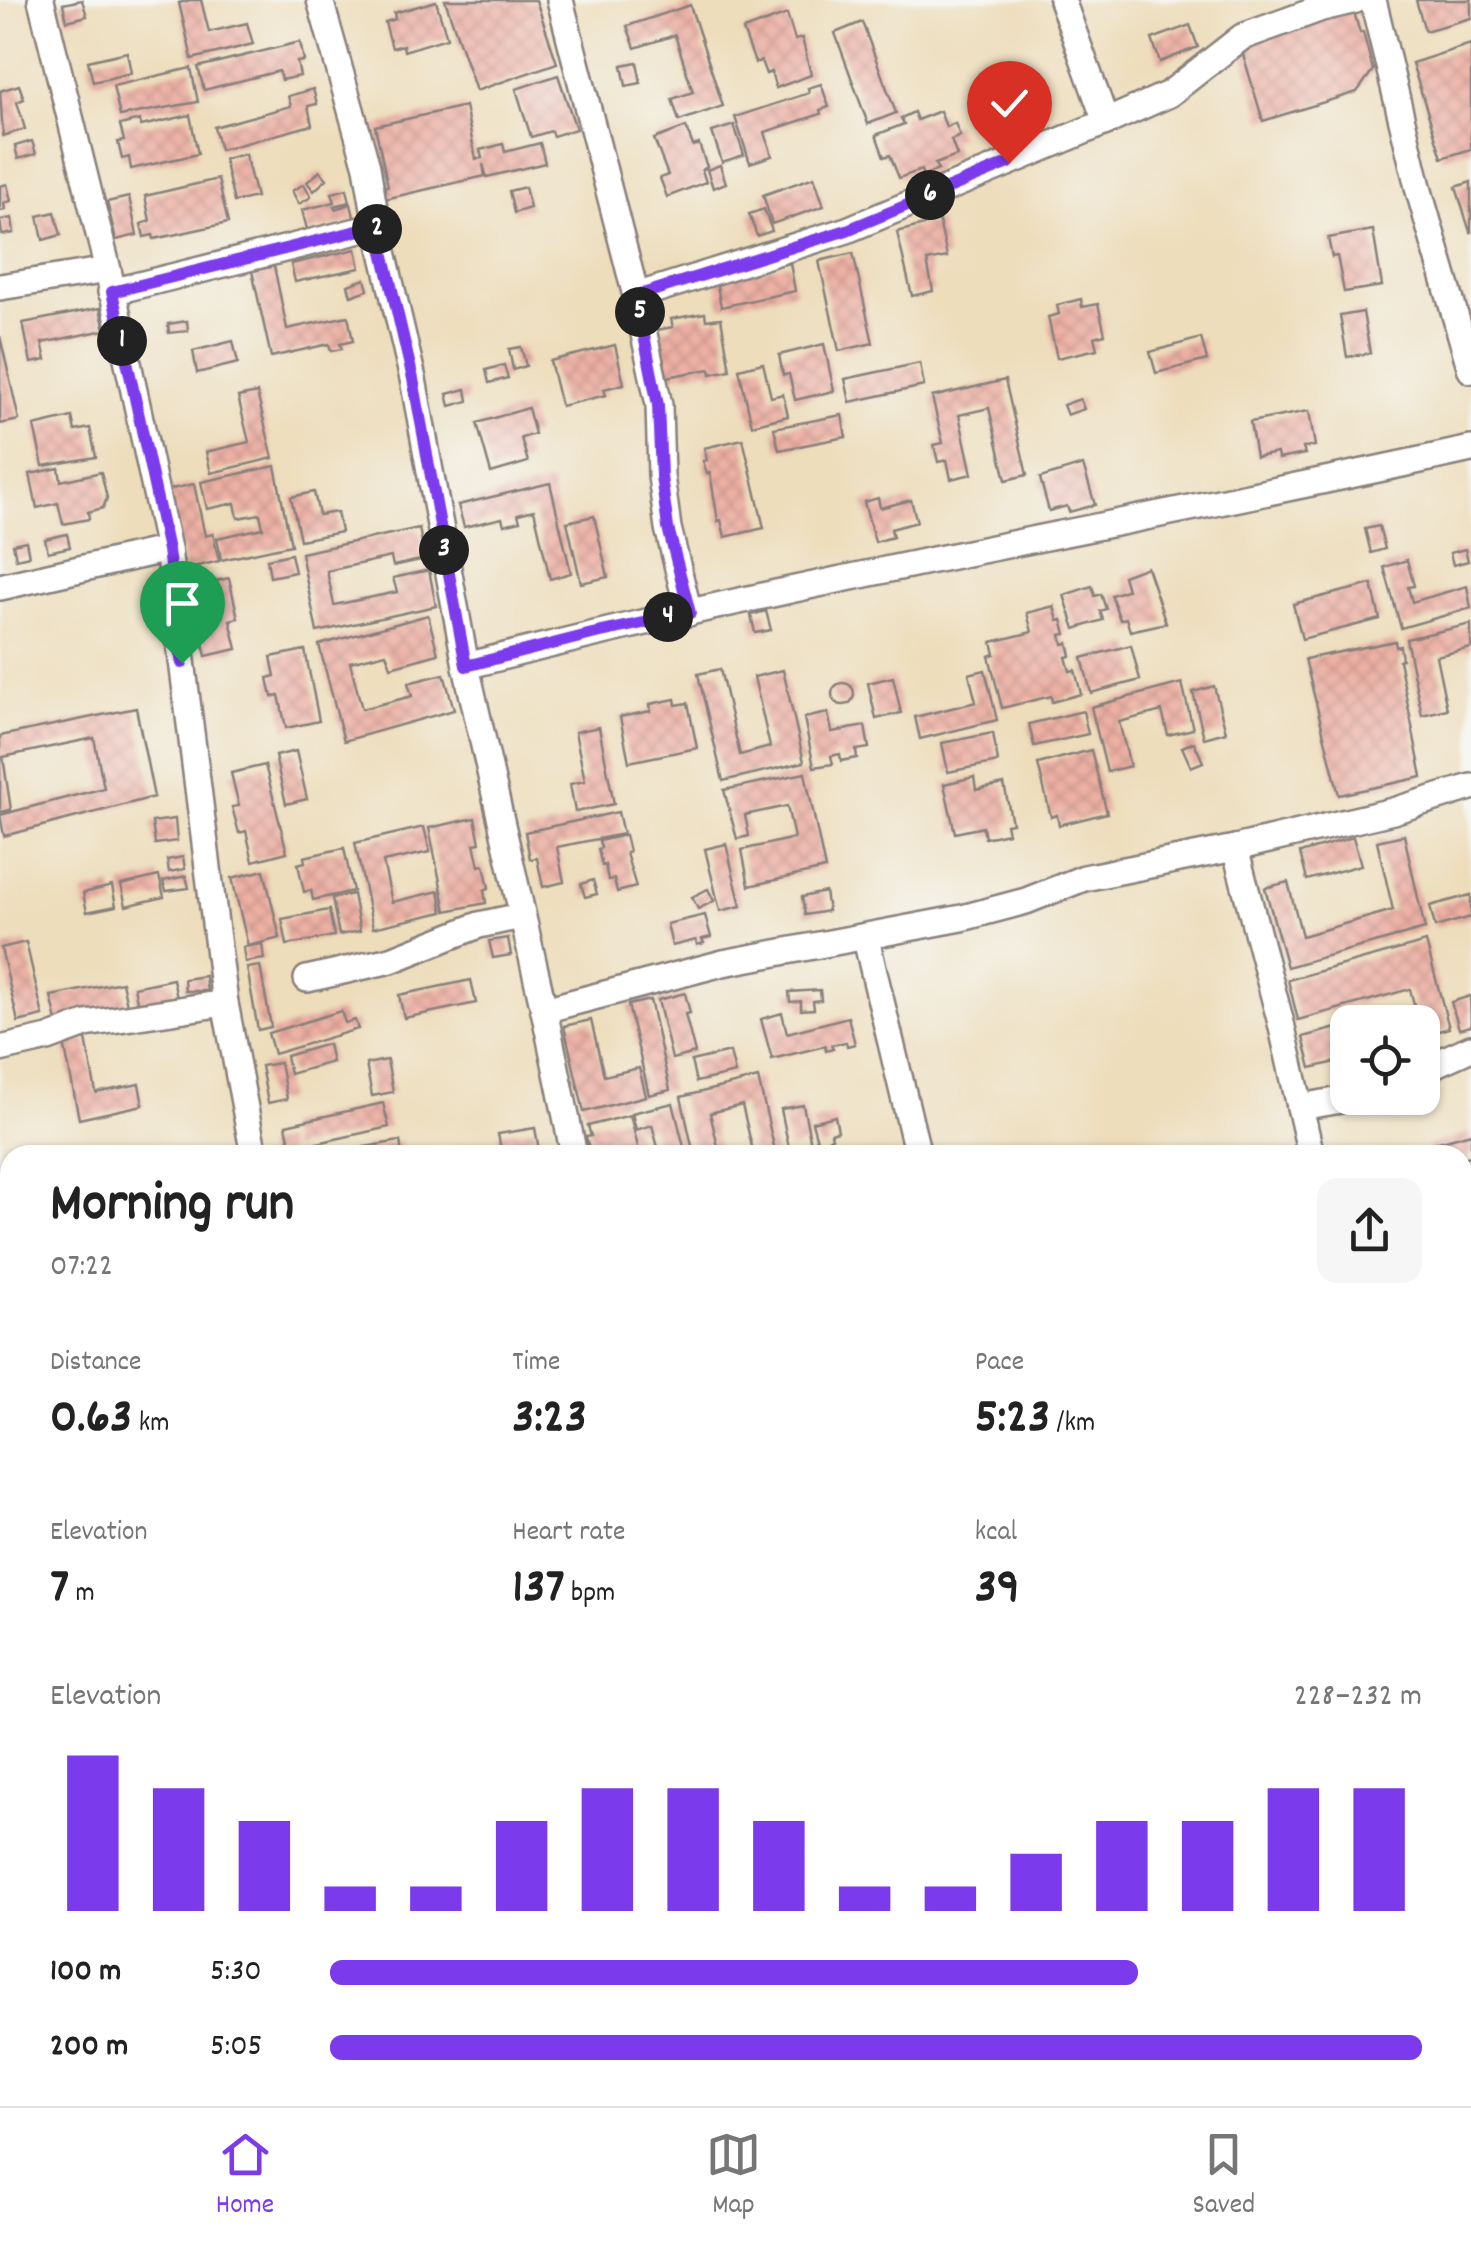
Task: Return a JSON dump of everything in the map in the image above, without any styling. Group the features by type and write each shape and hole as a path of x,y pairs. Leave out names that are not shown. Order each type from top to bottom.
{"street":[{"path":"41,0 110,281 168,550 225,1003 252,1145"},
{"path":"320,0 367,167 413,379 466,666 572,1145"},
{"path":"560,0 636,296 658,405 668,528 690,613"},
{"path":"1062,0 1106,122"},
{"path":"636,296 847,230 1169,94 1242,37 1356,0"},
{"path":"1373,0 1419,191 1471,370"},
{"path":"0,287 110,281 377,226"},
{"path":"466,666 863,574 1237,501 1471,449"},
{"path":"0,587 168,550"},
{"path":"544,1010 723,962 866,938 1010,905 1084,878 1393,811 1471,787"},
{"path":"1235,848 1309,1145"},
{"path":"306,979 391,960 478,925 522,916"},
{"path":"866,938 916,1145"},
{"path":"0,1049 86,1024 225,1003"},
{"path":"1440,1062 1471,1048"},
{"path":"1300,1108 1330,1102"}],"building":[{"path":"82,0 87,16 67,21 63,4"},
{"path":"201,0 209,32 247,23 253,44 192,59 179,3"},
{"path":"445,0 536,0 557,63 476,91"},
{"path":"1416,0 1471,0 1471,18 1425,31"},
{"path":"436,1 447,38 404,51 403,45 392,48 385,22 395,19 394,13"},
{"path":"690,5 723,106 679,121 672,99 693,92 675,35 635,48 627,26"},
{"path":"1353,9 1373,70 1357,92 1263,121 1240,44"},
{"path":"787,14 795,40 802,38 811,75 776,88 771,72 766,74 761,61 755,63 743,30"},
{"path":"862,22 896,113 868,124 835,33"},
{"path":"1190,25 1198,47 1160,62 1152,39"},
{"path":"300,42 304,61 297,62 300,76 281,80 279,71 204,90 198,67"},
{"path":"1471,44 1471,149 1442,158 1412,63"},
{"path":"127,52 131,73 93,82 88,61"},
{"path":"637,62 641,83 626,86 622,65"},
{"path":"191,68 198,102 120,116 113,86"},
{"path":"558,75 576,129 531,137 516,89"},
{"path":"821,84 829,107 820,110 821,114 765,132 772,156 750,163 735,117 809,93 808,88"},
{"path":"19,85 24,99 17,102 25,129 3,136 0,91"},
{"path":"313,89 317,104 308,106 312,125 220,150 214,127 291,106 288,96"},
{"path":"465,106 476,159 482,158 480,150 503,144 505,152 540,143 545,163 487,177 483,164 485,176 385,199 383,187 388,186 375,126"},
{"path":"940,111 946,127 955,123 960,136 951,140 957,156 935,164 938,170 923,176 921,170 899,178 890,155 884,157 876,135 904,124 901,118 914,112 917,120"},
{"path":"190,115 198,154 131,169 129,157 122,159 118,142 124,141 120,125 140,120 141,126"},
{"path":"734,125 744,155 722,162 712,132"},
{"path":"686,127 693,146 699,144 707,167 702,170 706,182 667,197 660,178 668,175 654,139"},
{"path":"32,141 36,154 18,159 15,146"},
{"path":"245,154 256,197 234,202 224,159"},
{"path":"720,165 726,183 713,188 707,170"},
{"path":"320,171 327,179 314,191 307,182"},
{"path":"814,177 824,206 772,224 763,195"},
{"path":"218,179 228,223 154,239 153,235 144,237 141,224 150,221 145,196"},
{"path":"1471,182 1471,232 1470,232 1456,187"},
{"path":"7,184 11,201 4,203 5,210 0,211 0,186"},
{"path":"304,184 311,197 299,204 292,191"},
{"path":"525,187 530,208 514,213 509,191"},
{"path":"347,189 350,202 334,206 335,209 351,204 355,221 308,233 302,210 335,202 332,193"},
{"path":"129,197 137,235 116,240 107,202"},
{"path":"764,209 772,231 757,236 749,214"},
{"path":"55,212 61,235 43,240 38,216"},
{"path":"12,218 14,233 2,235 0,220"},
{"path":"939,221 947,257 927,261 933,291 912,296 897,232"},
{"path":"1373,230 1382,286 1344,292 1337,256 1332,257 1328,238"},
{"path":"356,249 360,268 295,282 291,264"},
{"path":"853,253 873,343 839,351 819,261"},
{"path":"790,263 795,291 721,307 716,280"},
{"path":"274,266 287,329 348,316 353,341 340,344 342,349 331,351 329,344 271,357 252,271"},
{"path":"365,279 368,290 351,296 348,285"},
{"path":"1081,299 1082,307 1098,304 1105,334 1094,337 1097,349 1057,358 1048,317 1059,314 1057,305"},
{"path":"100,308 105,330 42,343 46,360 31,363 23,323"},
{"path":"1363,312 1370,353 1347,357 1340,316"},
{"path":"705,313 706,320 721,318 730,370 711,374 710,369 667,377 657,330 673,327 671,319"},
{"path":"187,321 188,331 169,333 168,324"},
{"path":"0,336 19,420 0,424"},
{"path":"1201,338 1207,360 1156,373 1150,352"},
{"path":"233,341 238,363 197,373 193,351"},
{"path":"824,344 834,391 795,400 789,374 783,375 779,355"},
{"path":"615,345 624,384 604,389 606,395 561,406 550,361"},
{"path":"521,347 526,366 513,370 509,349"},
{"path":"763,363 771,397 783,394 788,416 752,425 739,369"},
{"path":"920,363 924,386 850,402 845,379"},
{"path":"504,365 508,378 489,383 486,370"},
{"path":"1005,380 1027,475 1006,480 989,408 959,415 972,474 951,479 947,460 938,462 934,445 943,443 932,397"},
{"path":"466,389 468,401 450,406 447,394"},
{"path":"257,393 273,458 211,473 206,452 249,442 238,397"},
{"path":"1080,399 1084,409 1067,415 1063,405"},
{"path":"528,408 535,434 521,438 528,462 491,473 477,423"},
{"path":"1309,411 1315,446 1303,448 1305,454 1278,459 1277,453 1256,457 1250,422"},
{"path":"842,415 846,437 779,450 774,428"},
{"path":"72,417 75,431 90,428 96,457 43,466 34,426"},
{"path":"743,439 764,528 725,537 721,520 718,521 710,473 707,474 703,461 707,460 704,448"},
{"path":"1083,465 1095,505 1069,512 1067,506 1049,511 1040,478"},
{"path":"275,466 291,545 221,560 217,538 263,528 260,514 238,518 235,503 207,509 201,482"},
{"path":"59,468 61,481 101,472 107,498 103,508 88,512 89,519 63,524 58,503 37,508 30,474"},
{"path":"550,483 571,573 550,579 534,510 518,514 520,521 504,525 502,518 464,527 458,505"},
{"path":"194,484 205,536 213,534 219,561 185,569 167,490"},
{"path":"314,492 319,515 337,512 341,532 300,540 291,497"},
{"path":"878,498 880,508 911,500 917,522 891,529 893,537 875,542 864,502"},
{"path":"594,516 608,577 581,583 567,522"},
{"path":"1379,526 1385,549 1371,553 1365,529"},
{"path":"419,528 425,559 393,566 391,557 327,571 334,605 397,592 393,578 429,570 436,606 317,632 301,553"},
{"path":"67,534 70,547 48,552 45,539"},
{"path":"26,541 29,556 16,559 13,544"},
{"path":"1465,549 1468,561 1453,565 1450,553"},
{"path":"291,554 295,572 270,577 267,559"},
{"path":"1407,560 1414,586 1408,587 1412,602 1467,586 1471,608 1401,628 1384,567"},
{"path":"1147,567 1166,623 1130,631 1126,618 1120,620 1111,595 1127,590 1123,576"},
{"path":"229,578 238,618 230,620 237,649 206,656 190,587"},
{"path":"1372,584 1380,619 1302,639 1293,604"},
{"path":"1092,586 1095,596 1101,594 1106,609 1100,611 1103,620 1075,629 1064,595"},
{"path":"1054,606 1066,634 1061,635 1063,644 1068,643 1070,671 1075,670 1081,694 1052,702 1051,696 1002,708 989,656 995,654 992,642 1032,632 1027,613"},
{"path":"766,611 771,630 755,633 751,615"},
{"path":"428,615 438,654 391,667 386,653 350,662 362,709 412,696 408,683 444,674 454,710 344,741 319,645"},
{"path":"1471,624 1471,648 1436,656 1447,709 1422,715 1406,639"},
{"path":"1395,641 1396,647 1400,646 1399,660 1422,777 1339,795 1305,659"},
{"path":"1131,645 1140,680 1091,693 1082,658"},
{"path":"305,650 319,721 286,728 279,695 272,697 268,678 275,676 271,657"},
{"path":"720,669 740,755 770,747 754,677 783,670 804,762 723,781 698,674"},
{"path":"985,670 997,720 920,739 915,717 976,702 969,674"},
{"path":"893,677 901,713 876,719 868,683"},
{"path":"843,683 854,694 843,705 832,694"},
{"path":"1182,683 1193,729 1168,735 1162,711 1119,722 1130,766 1107,772 1091,707"},
{"path":"1214,686 1226,732 1204,738 1193,692"},
{"path":"675,699 676,705 688,703 697,748 629,762 620,717 651,711 650,704"},
{"path":"136,708 154,797 4,836 0,815 104,788 94,738 3,757 11,810 0,812 0,736"},
{"path":"1083,711 1088,734 1034,746 1029,724"},
{"path":"828,713 832,732 865,726 869,748 856,750 857,758 841,761 840,754 831,756 833,764 814,767 804,718"},
{"path":"599,727 614,804 575,812 570,784 585,781 575,732"},
{"path":"993,733 998,762 948,772 942,743"},
{"path":"1194,742 1203,762 1191,767 1182,747"},
{"path":"1091,750 1107,813 1059,825 1057,815 1051,817 1038,764"},
{"path":"296,751 307,799 286,804 275,756"},
{"path":"265,765 287,852 253,861 246,831 239,833 232,807 239,806 231,773"},
{"path":"805,773 825,869 749,886 742,850 794,838 787,806 745,815 749,836 737,839 724,790"},
{"path":"974,777 976,790 1004,784 1012,823 1006,824 1008,833 985,838 983,827 955,833 944,784"},
{"path":"618,812 623,834 557,847 564,882 543,887 537,858 530,859 525,832"},
{"path":"475,818 480,843 474,844 489,888 484,890 486,903 446,911 429,828"},
{"path":"175,819 177,841 155,844 152,822"},
{"path":"424,827 430,852 383,862 392,902 439,891 443,912 373,928 355,843"},
{"path":"625,835 636,887 617,892 614,879 608,880 605,865 602,866 599,841"},
{"path":"1404,835 1425,929 1287,967 1265,888 1288,882 1302,936 1393,910 1377,841"},
{"path":"1353,837 1361,865 1307,880 1300,853"},
{"path":"726,844 741,906 720,911 705,849"},
{"path":"344,848 353,891 313,900 311,890 304,892 298,864 305,862 304,857"},
{"path":"183,857 185,869 169,872 167,860"},
{"path":"264,870 280,938 248,946 232,878"},
{"path":"159,876 164,897 126,906 121,885"},
{"path":"186,876 189,888 166,891 163,881"},
{"path":"593,880 597,894 585,897 581,884"},
{"path":"112,886 116,906 87,912 83,893"},
{"path":"708,889 714,901 698,909 692,897"},
{"path":"825,892 828,911 805,915 802,897"},
{"path":"353,894 360,931 339,935 332,898"},
{"path":"1471,895 1471,917 1435,927 1430,906"},
{"path":"329,910 334,936 287,945 282,919"},
{"path":"705,915 711,937 697,945 696,940 672,946 667,924"},
{"path":"508,938 511,955 493,958 489,941"},
{"path":"26,942 43,1016 18,1022 1,948"},
{"path":"1426,942 1449,1028 1440,1031 1440,1005 1414,1005 1410,989 1352,1005 1330,1005 1330,1011 1298,1020 1288,980"},
{"path":"262,944 264,959 245,962 243,947"},
{"path":"260,966 271,1027 258,1030 247,968"},
{"path":"205,976 207,991 185,991 184,979"},
{"path":"173,979 177,998 138,1006 134,987"},
{"path":"471,980 476,1003 404,1018 399,995"},
{"path":"122,982 127,1005 57,1021 51,996"},
{"path":"820,990 821,1000 813,1001 814,1009 801,1010 801,1001 790,1002 789,992"},
{"path":"685,993 690,1013 685,1014 695,1053 672,1059 658,1000"},
{"path":"1470,996 1471,1026 1459,1029 1451,1002"},
{"path":"650,1000 670,1090 649,1095 628,1005"},
{"path":"341,1011 345,1023 355,1020 358,1029 274,1054 268,1033"},
{"path":"782,1013 787,1033 848,1017 855,1044 847,1046 846,1042 831,1045 833,1049 826,1051 825,1046 772,1059 761,1019"},
{"path":"591,1020 604,1076 639,1068 646,1096 584,1112 564,1026"},
{"path":"1330,1030 1330,1063 1311,1068 1303,1037"},
{"path":"86,1039 96,1093 139,1084 143,1105 79,1119 64,1043"},
{"path":"328,1044 332,1062 290,1074 286,1056"},
{"path":"730,1052 735,1073 696,1082 691,1061"},
{"path":"387,1060 393,1092 372,1096 366,1064"},
{"path":"280,1063 287,1099 268,1103 261,1066"},
{"path":"758,1078 774,1145 752,1145 742,1105 710,1113 718,1145 692,1145 681,1097"},
{"path":"383,1103 389,1127 309,1145 290,1145 286,1125"},
{"path":"673,1103 684,1145 657,1145 652,1125 636,1130 632,1113"},
{"path":"803,1105 811,1144 788,1145 781,1109"},
{"path":"630,1115 638,1145 588,1145 588,1126"},
{"path":"835,1116 838,1131 831,1133 828,1145 818,1145 812,1122"},
{"path":"535,1128 538,1145 500,1145 498,1134"},
{"path":"1471,1133 1471,1145 1428,1145"}],"route":[{"path":"182,663 168,550 112,292 377,226 413,379 466,666 690,613 668,528 658,405 636,296 847,230 1009,163"}]}
